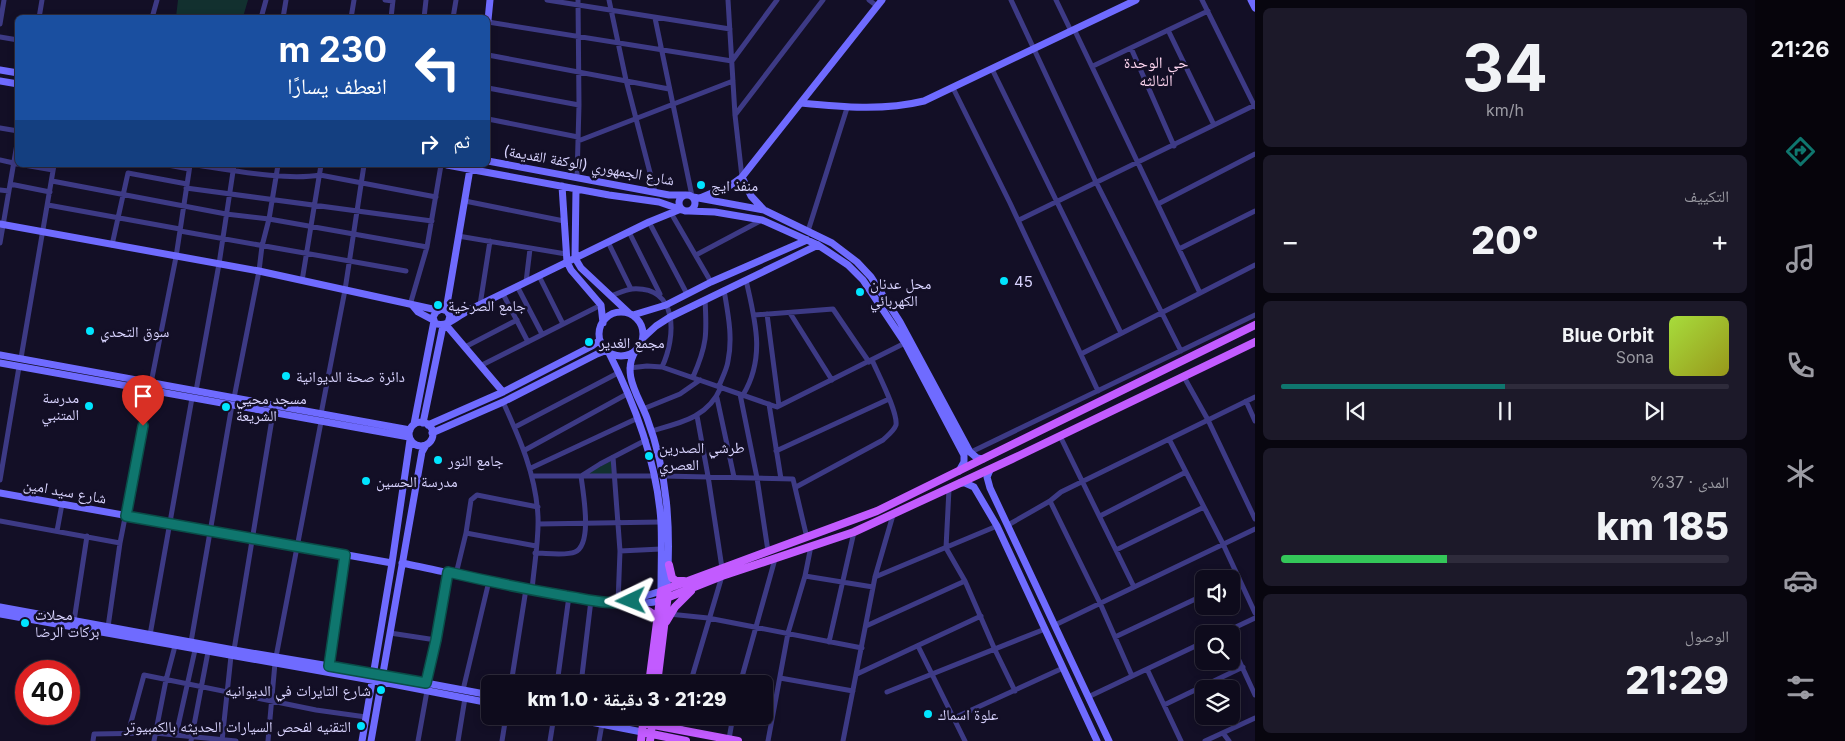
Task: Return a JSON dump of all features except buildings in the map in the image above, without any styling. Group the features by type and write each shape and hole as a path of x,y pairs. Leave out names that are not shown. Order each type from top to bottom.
{"main road":[{"path":"489,15 490,0"},
{"path":"801,103 846,108 899,107 924,101 1136,0"},
{"path":"1251,0 1255,8"},
{"path":"683,210 679,201 682,196 693,197 731,185 742,177 879,3"},
{"path":"0,70 15,72"},
{"path":"0,81 15,84"},
{"name":"شارع الجمهوري (الوكفة القديمة)","path":"490,161 669,195 693,197 764,210"},
{"name":"شارع الجمهوري (الوكفة القديمة)","path":"458,167 470,169 484,168 576,189 660,202 683,210"},
{"path":"371,741 422,452 431,440 432,433 425,424 446,324 450,316 447,311 470,169"},
{"path":"742,177 751,196 764,210 832,243 849,255 870,277 913,344 967,454 959,471"},
{"path":"562,186 567,258 571,270 601,305 602,323 600,340 608,351 638,418 655,476 661,522 664,589 668,598 668,614 664,629 658,675"},
{"path":"576,189 575,258 581,268 642,326 642,338"},
{"path":"411,305 418,312 434,320 438,325 446,324 480,304 539,276 567,258 575,258 671,213 694,208 693,197"},
{"path":"683,210 715,212 762,220 818,245 839,258 856,272 905,343 967,454 984,459"},
{"path":"2,225 259,271 437,310 469,310"},
{"path":"602,323 612,314 621,312 631,314 666,305 711,282 807,240"},
{"path":"650,675 659,601 664,589 669,565 669,522 663,476 651,431 634,388 629,368 632,356 642,338 670,317 818,245"},
{"path":"362,741 392,563 411,433 434,313 437,310"},
{"path":"446,324 503,392"},
{"path":"668,614 687,594 722,572 768,551 876,511 1255,325"},
{"path":"233,402 273,413 321,422 411,433 425,424 503,392 592,346 600,340"},
{"path":"619,603 688,581 775,560 854,532 990,470 1255,342"},
{"path":"432,433 503,402 597,354 608,351 624,355 636,350"},
{"path":"0,354 150,387"},
{"path":"0,363 233,402 321,414 411,433 418,446 426,445"},
{"path":"994,453 1002,457 1003,462 1001,464"},
{"path":"990,470 988,478 990,488 1109,741"},
{"path":"940,481 939,487 942,491 947,489"},
{"path":"960,483 965,483 974,488 998,526 1097,741"},
{"name":"شارع سيد امين","path":"0,493 392,563"},
{"path":"402,563 529,589 619,603 642,604 659,601 702,584"},
{"path":"669,565 672,578 676,581 688,581"},
{"path":"619,603 650,612 655,615 657,621"},
{"path":"0,607 150,635 193,646 383,678 481,701"},
{"path":"0,614 175,646 193,646 208,652 232,653"},
{"path":"1055,651 1065,647"},
{"path":"276,660 329,666 372,676"},
{"path":"426,687 481,693"},
{"path":"607,725 642,732 650,737 686,741"},
{"path":"641,741 646,725"},
{"path":"664,725 680,730 738,741"}],"street":[{"path":"0,24 4,0"},
{"path":"40,15 42,0"},
{"path":"153,15 157,0"},
{"path":"262,15 266,0"},
{"path":"283,15 286,0"},
{"path":"352,15 354,0"},
{"path":"385,0 393,1 391,15"},
{"path":"424,15 426,0"},
{"path":"454,15 456,0"},
{"path":"547,0 578,2 655,18 730,29"},
{"path":"609,0 617,43 655,192"},
{"path":"728,0 735,115 742,177"},
{"path":"732,61 777,0"},
{"path":"735,115 823,0"},
{"path":"869,0 879,3"},
{"path":"1011,0 1096,182 1181,351"},
{"path":"1056,0 1093,66 1200,293"},
{"path":"1019,220 1255,106 1202,0"},
{"path":"577,177 579,105 578,2"},
{"path":"1093,66 1208,11"},
{"path":"655,18 693,197"},
{"path":"490,21 732,61"},
{"path":"1168,30 1214,125"},
{"path":"0,37 15,40"},
{"path":"1131,48 1174,146"},
{"path":"490,55 669,89"},
{"path":"992,69 1121,334"},
{"path":"490,119 578,139 733,81"},
{"path":"490,88 579,105"},
{"path":"953,88 1019,220 1098,391"},
{"path":"808,231 846,108"},
{"path":"0,128 15,130"},
{"path":"1158,204 1255,154"},
{"path":"0,160 15,163 0,243"},
{"path":"108,627 120,543 176,257 189,167"},
{"path":"176,735 193,646 210,531 233,402 278,167"},
{"path":"302,281 321,167"},
{"path":"321,414 345,290 364,167"},
{"path":"411,305 427,247 441,167"},
{"path":"21,358 54,168"},
{"path":"150,635 219,264 233,168 307,178 320,175 436,197"},
{"path":"112,245 128,173 230,194 432,221"},
{"path":"52,181 226,214 269,219 427,247"},
{"path":"10,184 50,192"},
{"path":"0,190 9,192"},
{"path":"465,202 564,221"},
{"path":"48,205 223,239 406,271"},
{"path":"1179,249 1255,210"},
{"path":"671,213 711,282"},
{"path":"696,255 762,220"},
{"path":"649,222 687,294"},
{"path":"629,232 666,305 670,317 671,343 662,368"},
{"path":"458,236 530,249 567,258"},
{"path":"480,304 490,241"},
{"path":"608,242 631,289"},
{"path":"526,282 530,249"},
{"path":"1081,354 1255,265"},
{"path":"539,276 562,324"},
{"path":"746,280 754,315 757,346 752,380 742,394 768,551"},
{"path":"517,286 542,334"},
{"path":"610,296 631,289 646,290 656,293 661,297"},
{"path":"651,431 697,416 716,398 728,362 730,345 730,327 724,290"},
{"path":"503,294 528,342"},
{"path":"693,377 704,349 707,330 705,300"},
{"path":"482,365 601,305"},
{"path":"754,315 833,309 871,361 895,414 896,426 883,440 796,487"},
{"path":"790,312 832,380"},
{"path":"767,314 780,406"},
{"path":"967,454 1255,315"},
{"path":"465,347 517,320"},
{"path":"629,368 647,366 662,368 693,377 776,407 905,343"},
{"path":"0,480 19,367"},
{"path":"515,427 618,373"},
{"path":"1184,376 1208,420 1255,519"},
{"path":"643,409 680,394 700,380"},
{"path":"525,450 627,394"},
{"path":"1008,525 1050,501 1061,492 1255,397"},
{"path":"716,398 734,477"},
{"path":"776,451 888,399"},
{"path":"1246,401 1255,421"},
{"path":"503,402 525,450 531,468 538,507 535,553 514,675"},
{"path":"769,404 781,479"},
{"path":"222,740 226,692 232,653 273,413"},
{"path":"692,675 722,572 697,416"},
{"path":"531,468 638,418"},
{"path":"268,741 276,660 321,422"},
{"path":"1060,436 1134,587"},
{"path":"1169,439 1235,570"},
{"path":"581,476 646,440"},
{"path":"613,457 619,522 619,603"},
{"path":"1100,516 1186,472"},
{"path":"532,476 655,476"},
{"path":"535,553 572,553 577,551 584,543 585,523 581,476"},
{"path":"663,476 793,480 807,538"},
{"path":"947,489 946,548 965,580 995,650 1015,690"},
{"path":"456,574 466,534 471,500 474,496 538,507"},
{"path":"1050,501 1100,603 1132,676"},
{"path":"57,531 62,504"},
{"path":"1116,550 1204,507"},
{"path":"844,741 875,577 892,515"},
{"path":"0,521 120,543"},
{"path":"538,524 661,522"},
{"path":"875,577 998,526"},
{"path":"1055,624 1255,529"},
{"path":"829,642 854,532"},
{"path":"466,534 536,546"},
{"path":"74,621 87,536"},
{"path":"768,741 788,633 805,576 811,546"},
{"path":"620,551 661,549"},
{"path":"329,666 345,555"},
{"path":"743,675 775,560"},
{"path":"418,741 426,687 448,572"},
{"path":"805,576 873,587"},
{"path":"866,626 965,580"},
{"path":"1240,580 1255,614"},
{"path":"463,690 489,581"},
{"path":"558,675 569,596"},
{"path":"1115,637 1195,599"},
{"path":"582,675 591,600"},
{"path":"668,614 708,618 862,648"},
{"path":"856,674 982,616"},
{"path":"1240,625 1255,618"},
{"path":"887,692 1046,629"},
{"path":"390,633 436,640"},
{"path":"154,741 154,733 175,646"},
{"path":"918,646 965,741"},
{"path":"1088,697 1195,646"},
{"path":"191,738 208,652"},
{"path":"1240,660 1255,695"},
{"path":"1164,705 1244,667"},
{"path":"954,718 1064,668"},
{"path":"1148,669 1181,741"},
{"path":"128,733 144,676 316,710 366,717"},
{"path":"780,678 852,691"},
{"path":"458,741 465,698"},
{"path":"1205,741 1255,718"},
{"path":"502,741 505,725"},
{"path":"550,741 553,725"},
{"path":"599,741 602,725"},
{"path":"680,730 681,725"},
{"path":"729,739 731,725"},
{"path":"94,741 94,734 128,733 154,733 236,741"},
{"path":"1223,733 1228,741"}],"green space":[{"path":"178,0 248,0 244,15 176,15"},
{"path":"611,461 612,474 587,475 587,473"}],"place":[{"name":"منفذ ايج","path":"701,185"},
{"name":"45","path":"1004,281"},
{"name":"محل عدنان الكهربائي","path":"860,292"},
{"name":"جامع الصرخية","path":"438,305"},
{"name":"سوق التحدي","path":"90,331"},
{"name":"مجمع الغدير","path":"589,342"},
{"name":"دائرة صحة الديوانية","path":"286,376"},
{"name":"مدرسة المتنبي","path":"89,406"},
{"name":"مسجد محيي الشريعة","path":"226,407"},
{"name":"طرشي الصدرين العصري","path":"649,456"},
{"name":"جامع النور","path":"438,460"},
{"name":"مدرسة الحسين","path":"366,481"},
{"name":"محلات بركات الرضا","path":"25,623"},
{"name":"شارع التايرات في الديوانيه","path":"381,690"},
{"name":"علوة اسماك","path":"928,714"},
{"name":"التقنيه لفحص السيارات الحديثه بالكمبيوتر","path":"361,726"}],"district":[{"name":"حي الوحدة الثالثه","path":"1156,71"}],"route":[{"path":"143,426 126,516 345,555 329,666 426,683 448,572 532,590 591,600 620,604 631,601"}]}
